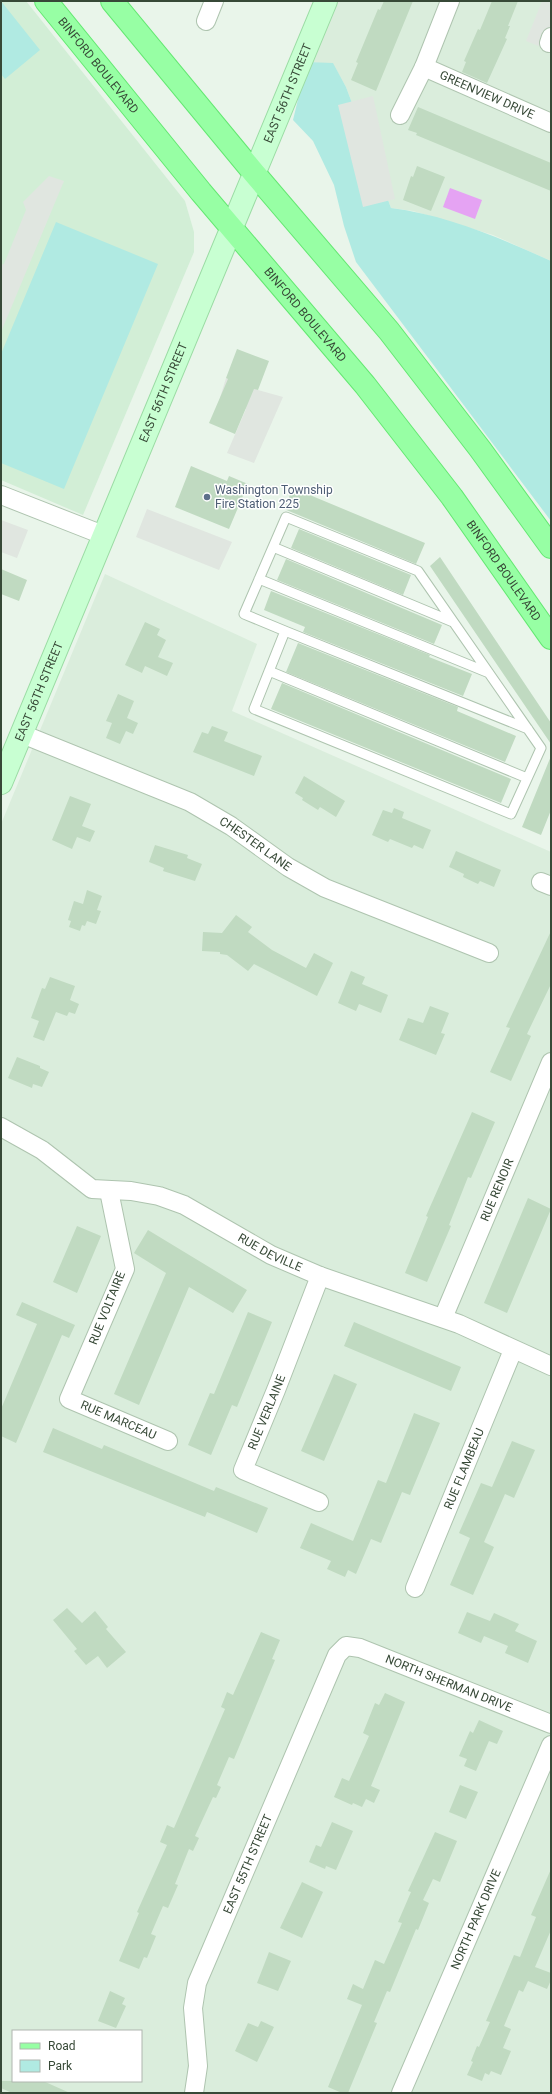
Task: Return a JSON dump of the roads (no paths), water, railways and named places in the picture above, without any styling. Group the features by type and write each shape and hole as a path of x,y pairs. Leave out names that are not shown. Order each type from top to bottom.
{"main road":[{"name":"BINFORD BOULEVARD","path":"46,1 232,228 290,294 399,427 486,544 551,638"},
{"path":"112,1 254,174 355,289 425,376 499,473 551,546"}],"street":[{"path":"206,21 214,1"},
{"name":"EAST 56TH STREET","path":"1,783 326,1"},
{"path":"400,115 424,67 450,1"},
{"name":"GREENVIEW DRIVE","path":"424,67 551,123"},
{"path":"1,495 103,536"},
{"name":"CHESTER LANE","path":"22,734 190,802 231,826 288,867 325,888 489,953"},
{"name":"RUE RENOIR","path":"443,1318 551,1062"},
{"name":"RUE DEVILLE","path":"1,1128 42,1150 92,1189 131,1191 159,1196 184,1205 271,1255 320,1276 443,1318 551,1366"},
{"name":"RUE VOLTAIRE","path":"69,1399 125,1269 109,1191"},
{"name":"RUE VERLAINE","path":"319,1502 242,1470 276,1390 320,1276"},
{"name":"RUE FLAMBEAU","path":"415,1588 513,1350"},
{"name":"RUE MARCEAU","path":"69,1399 168,1441"},
{"name":"NORTH SHERMAN DRIVE","path":"346,1646 360,1648 551,1724"},
{"name":"EAST 55TH STREET","path":"194,2093 198,2071 194,2008 197,1983 337,1655 346,1646"},
{"name":"NORTH PARK DRIVE","path":"401,2093 551,1745"}],"lane":[{"path":"285,632 254,709 511,814 541,748 528,729 489,674 418,571 286,517 244,614 285,632 528,729"},
{"path":"273,546 453,622"},
{"path":"259,579 489,674"},
{"path":"269,671 527,778"}],"place":[{"name":"Washington Township Fire Station 225","path":"207,497"}]}
